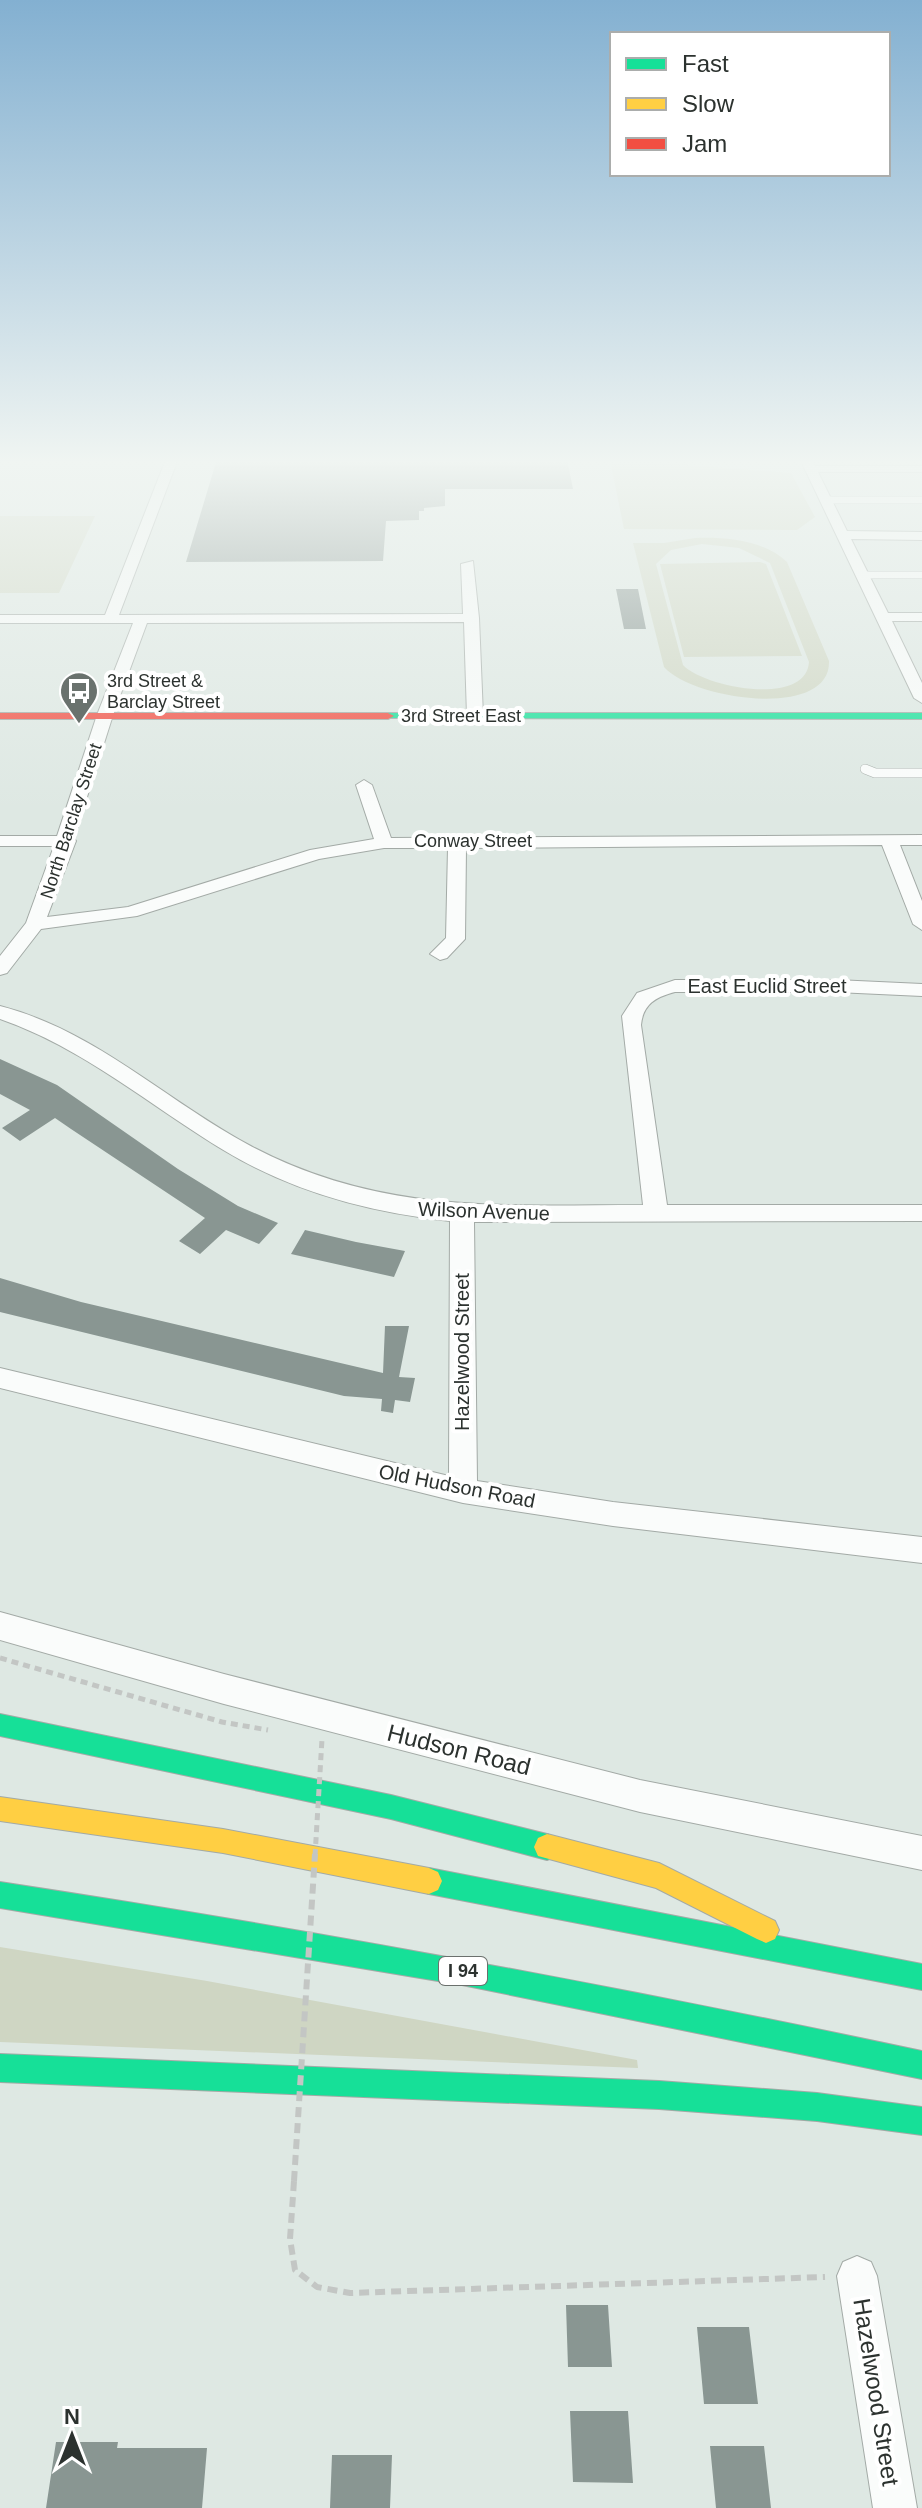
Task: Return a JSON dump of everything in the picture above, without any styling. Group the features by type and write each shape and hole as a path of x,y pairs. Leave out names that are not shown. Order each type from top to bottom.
{"main road":[{"name":"3rd Street East","path":"0,716 922,716"},
{"path":"0,1725 391,1807 659,1876 811,1953"},
{"path":"0,1809 223,1841 922,1977"},
{"name":"I 94","path":"0,1895 153,1916 586,1993 922,2065"},
{"path":"0,2068 198,2072 616,2092 852,2110 922,2121"}],"street":[{"path":"110,619 127,576"},
{"path":"469,576 475,716"},
{"path":"862,576 885,617 922,698"},
{"path":"885,617 922,617"},
{"path":"0,619 472,618"},
{"name":"North Barclay Street","path":"0,969 35,924 67,841 105,715 141,619"},
{"path":"364,785 384,843"},
{"path":"889,840 922,924"},
{"name":"Conway Street","path":"35,924 130,912 316,854 384,843 922,840"},
{"path":"0,841 67,841"},
{"path":"440,954 455,939 457,841"},
{"name":"East Euclid Street","path":"656,1213 631,1025 631,1016 641,1000 675,986 836,986 922,990"},
{"name":"Wilson Avenue","path":"0,1012 60,1033 94,1052 232,1146 265,1164 350,1196 400,1207 462,1214 922,1213"},
{"name":"Hazelwood Street","path":"462,1214 463,1491"},
{"name":"Old Hudson Road","path":"0,1378 463,1491 613,1514 922,1550"},
{"name":"Hudson Road","path":"0,1626 224,1689 640,1796 922,1853"},
{"name":"Hazelwood Street","path":"857,2276 895,2508"}],"lane":[{"path":"865,769 875,773 922,773"}],"path":[{"path":"0,1658 222,1722 279,1732"},
{"path":"308,1737 322,1739 290,2239 295,2270 317,2287 339,2291 857,2276"}],"green space":[{"path":"0,576 67,576 59,593 0,593"},
{"path":"641,576 659,576 683,665 712,681 753,689 774,689 791,685 804,676 809,662 775,576 793,576 829,661 824,680 808,691 785,698 729,695 679,679 664,667"},
{"path":"663,576 771,576 802,656 684,657"},
{"path":"0,1947 207,1981 637,2060 638,2068 0,2042"}],"building":[{"path":"616,589 638,589 646,629 624,629"},
{"path":"0,1059 57,1085 178,1169 238,1206 278,1223 259,1244 226,1230 200,1254 179,1241 205,1218 55,1118 20,1141 2,1128 30,1110 0,1094"},
{"path":"305,1230 405,1251 394,1277 291,1254"},
{"path":"0,1278 81,1302 383,1373 385,1326 409,1326 399,1377 415,1378 410,1402 395,1400 393,1413 381,1411 382,1399 344,1396 0,1312"},
{"path":"566,2305 608,2305 612,2367 568,2367"},
{"path":"697,2327 749,2327 758,2404 704,2404"},
{"path":"570,2411 628,2411 633,2483 573,2482"},
{"path":"56,2442 118,2442 117,2448 207,2448 202,2508 46,2508"},
{"path":"710,2446 764,2446 771,2508 716,2508"},
{"path":"332,2455 392,2455 390,2508 330,2508"}],"traffic: fast":[{"path":"388,716 922,716"},
{"path":"0,1725 391,1807 547,1847"},
{"path":"429,1881 922,1977"},
{"path":"0,1895 462,1972 922,2065"},
{"path":"0,2068 659,2095 817,2107 922,2121"}],"traffic: slow":[{"path":"0,1809 223,1841 429,1881"},
{"path":"547,1847 659,1876 766,1930"}],"traffic: jam":[{"path":"0,716 388,716"}],"place":[{"name":"3rd Street & Barclay Street","path":"79,725"}]}
